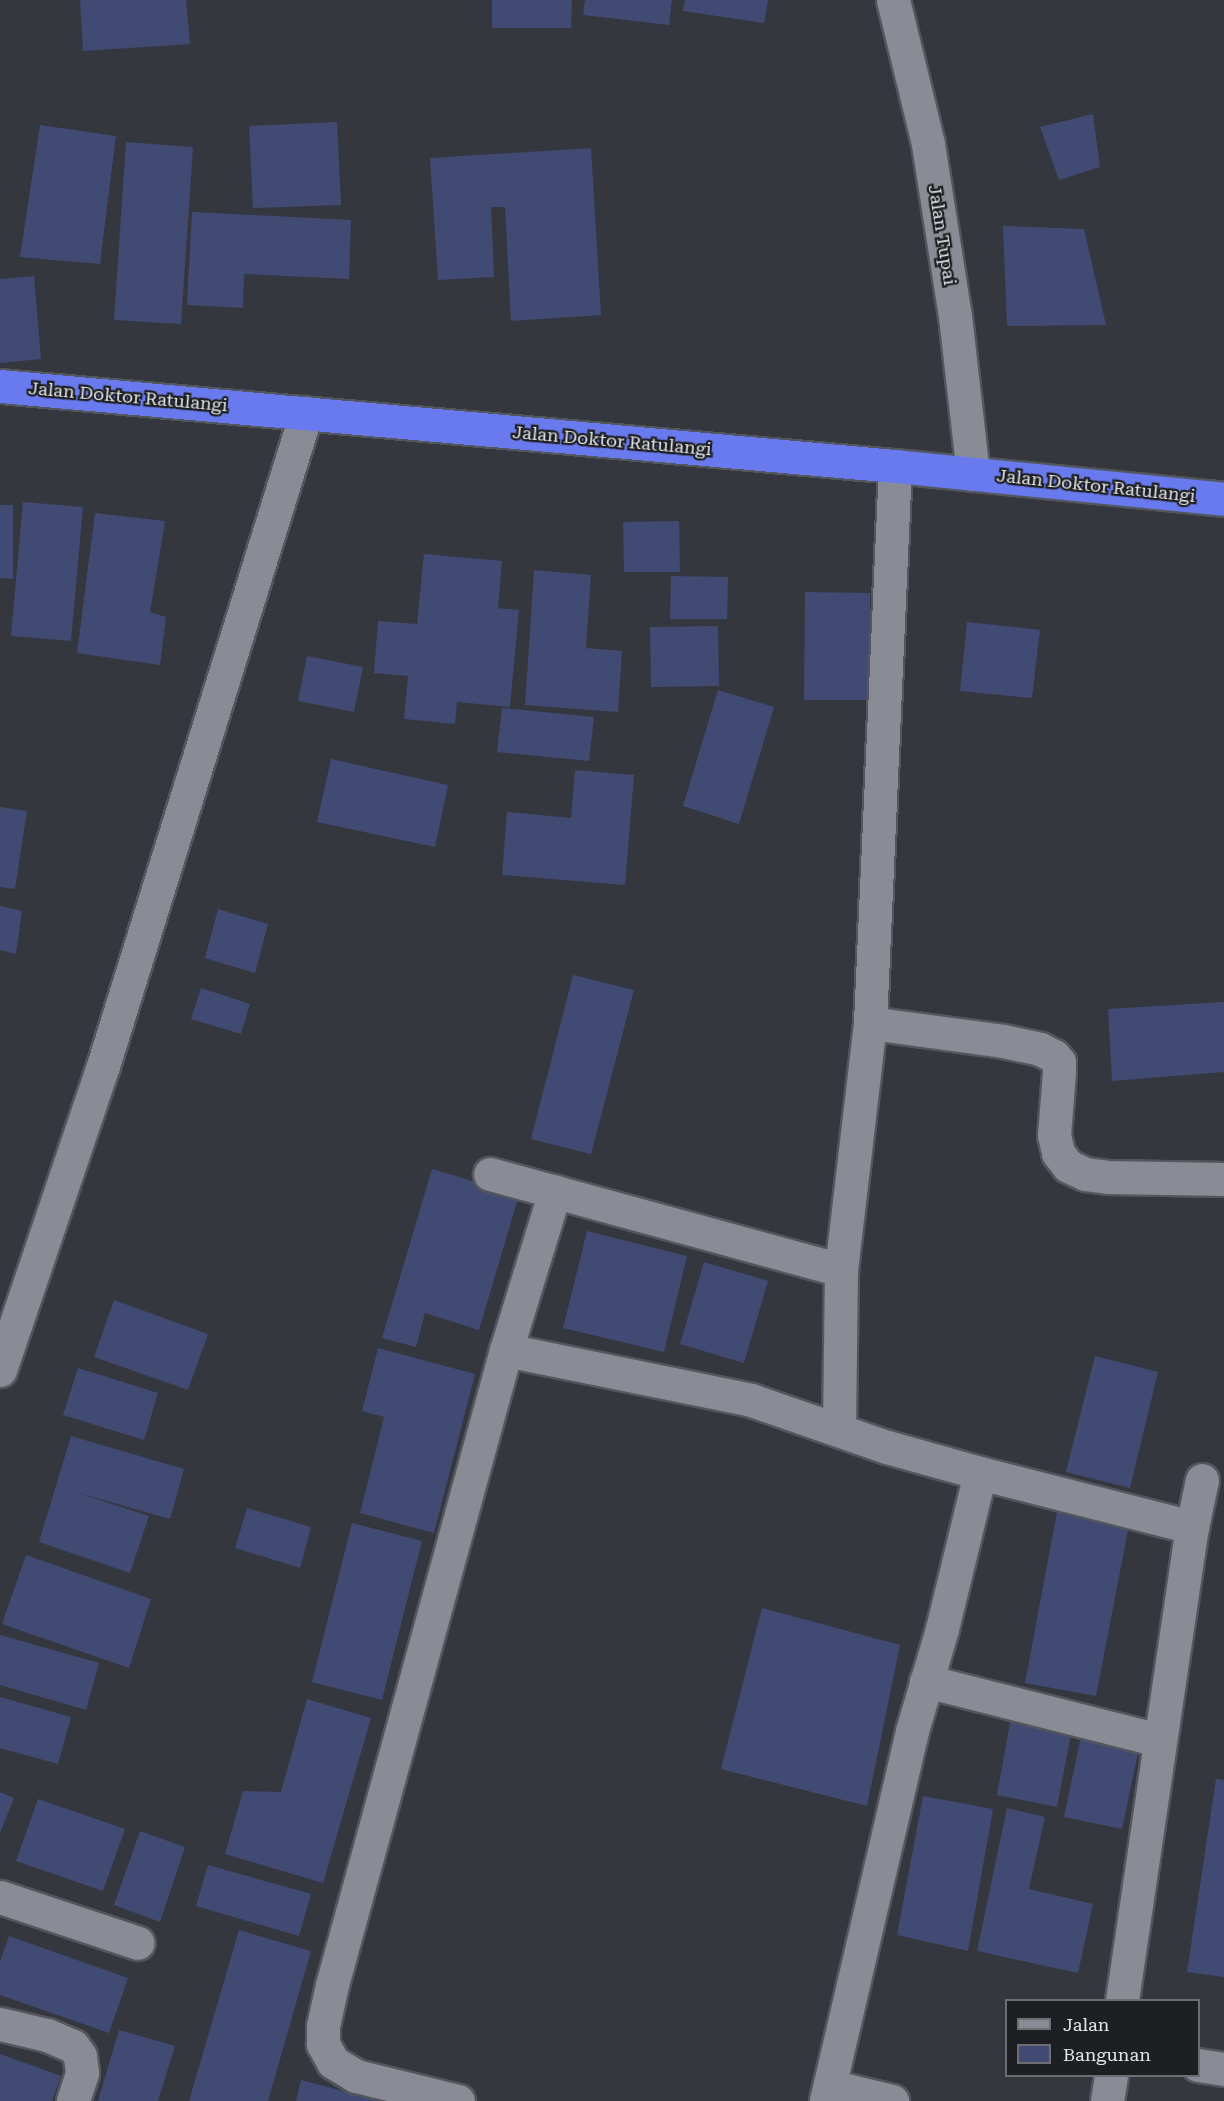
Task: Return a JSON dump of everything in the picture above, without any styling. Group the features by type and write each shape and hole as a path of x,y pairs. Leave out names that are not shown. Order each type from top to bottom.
{"highway":[{"name":"Jalan Doktor Ratulangi","path":"0,386 895,466 1224,499"}],"street":[{"name":"Jalan Tupai","path":"893,0 928,144 955,316 973,474"},
{"path":"0,1370 103,1066 306,413"},
{"path":"839,1430 842,1270 870,1023 895,466"},
{"path":"870,1023 1003,1041 1040,1049 1054,1056 1059,1062 1054,1135 1058,1153 1068,1166 1085,1174 1108,1177 1224,1179"},
{"path":"490,1174 842,1270"},
{"path":"458,2101 356,2076 333,2062 324,2044 323,2026 332,1985 506,1350 555,1191"},
{"path":"506,1350 751,1400 839,1430 980,1473 1192,1527"},
{"path":"892,2101 828,2093 912,1731 942,1629 980,1473"},
{"path":"1122,1999 1192,1527 1202,1480"},
{"path":"927,1682 1160,1740"},
{"path":"0,1897 138,1943"},
{"path":"0,2024 47,2035 73,2046 80,2056 82,2073 73,2101"},
{"path":"1200,2065 1224,2069"},
{"path":"1107,2101 1111,2077"}],"building":[{"path":"80,0 186,0 190,44 83,51"},
{"path":"492,0 572,0 571,28 492,28"},
{"path":"585,0 672,0 669,25 583,15"},
{"path":"685,0 768,0 764,23 683,11"},
{"path":"1093,114 1100,167 1059,180 1040,127"},
{"path":"337,122 341,205 253,208 249,126"},
{"path":"40,125 116,136 100,264 20,257"},
{"path":"126,142 193,147 181,324 114,320"},
{"path":"591,148 601,315 511,321 505,207 491,207 494,277 438,280 430,158"},
{"path":"192,212 351,220 349,279 244,274 243,308 187,305"},
{"path":"1003,226 1084,229 1106,325 1007,326"},
{"path":"34,276 41,359 0,363 0,279"},
{"path":"23,502 83,507 71,641 11,636"},
{"path":"0,505 13,505 13,579 0,578"},
{"path":"95,513 165,521 150,612 166,617 160,665 77,653"},
{"path":"679,521 680,572 624,572 623,522"},
{"path":"424,554 502,561 498,608 519,610 510,707 457,702 455,724 404,719 408,676 374,673 378,621 417,624"},
{"path":"534,570 591,575 586,648 622,651 618,712 525,705"},
{"path":"671,576 728,577 727,619 670,619"},
{"path":"805,592 870,593 870,700 804,700"},
{"path":"967,622 1040,630 1032,698 960,691"},
{"path":"718,626 719,686 651,687 650,627"},
{"path":"307,656 363,667 354,712 298,701"},
{"path":"718,690 774,707 739,824 683,806"},
{"path":"502,708 594,717 589,761 497,752"},
{"path":"331,759 448,785 435,847 317,822"},
{"path":"575,770 634,775 625,885 502,875 507,812 571,818"},
{"path":"0,807 27,811 15,889 0,887"},
{"path":"0,906 22,911 16,954 0,950"},
{"path":"218,909 268,924 255,973 205,958"},
{"path":"573,975 634,990 591,1154 531,1139"},
{"path":"201,988 250,1004 241,1034 191,1019"},
{"path":"1224,1002 1224,1072 1112,1081 1108,1009"},
{"path":"432,1169 519,1195 479,1330 425,1313 416,1347 382,1338"},
{"path":"587,1231 687,1256 664,1352 563,1328"},
{"path":"704,1262 768,1281 744,1363 680,1344"},
{"path":"114,1300 208,1334 188,1390 94,1357"},
{"path":"378,1348 475,1374 434,1533 360,1513 384,1417 362,1411"},
{"path":"1095,1356 1158,1372 1130,1488 1066,1472"},
{"path":"78,1368 158,1393 144,1440 63,1415"},
{"path":"71,1436 184,1469 170,1519 75,1492 149,1516 130,1573 39,1542"},
{"path":"247,1508 311,1527 300,1568 235,1548"},
{"path":"1057,1512 1129,1525 1096,1696 1025,1683"},
{"path":"352,1523 422,1541 382,1700 312,1682"},
{"path":"26,1555 151,1599 129,1668 2,1624"},
{"path":"762,1608 900,1645 867,1806 721,1769"},
{"path":"0,1635 99,1663 86,1710 0,1685"},
{"path":"0,1697 71,1717 58,1764 0,1748"},
{"path":"307,1699 371,1718 323,1883 225,1854 243,1791 281,1792"},
{"path":"1012,1712 1073,1724 1057,1807 997,1795"},
{"path":"1083,1727 1141,1739 1122,1829 1064,1817"},
{"path":"1216,1779 1224,1780 1224,1977 1187,1972"},
{"path":"0,1792 14,1798 0,1833"},
{"path":"923,1796 993,1809 968,1951 897,1935"},
{"path":"38,1799 125,1829 103,1891 16,1861"},
{"path":"1007,1808 1045,1817 1029,1889 1093,1904 1078,1973 977,1951"},
{"path":"140,1831 185,1847 160,1922 114,1905"},
{"path":"208,1865 311,1894 299,1936 196,1906"},
{"path":"239,1930 311,1951 268,2101 189,2101"},
{"path":"9,1936 128,1978 109,2033 0,1995 0,1962"},
{"path":"119,2030 175,2046 158,2101 98,2101"},
{"path":"0,2054 61,2076 52,2101 0,2101"},
{"path":"301,2080 378,2100 378,2101 296,2101"}]}
